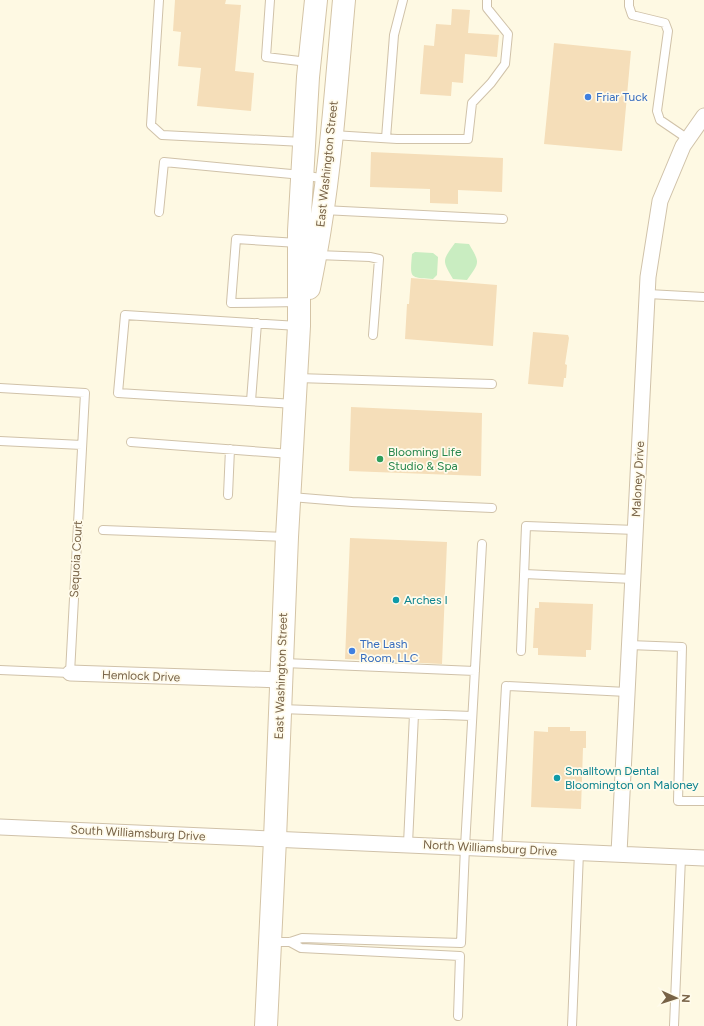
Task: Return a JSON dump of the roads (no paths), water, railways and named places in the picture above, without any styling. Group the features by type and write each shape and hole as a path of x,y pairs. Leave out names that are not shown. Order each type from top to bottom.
{"main road":[{"name":"East Washington Street","path":"312,209 302,176 309,62 316,0"},
{"name":"East Washington Street","path":"266,1026 280,942 275,839 287,537 299,326 303,303 312,209 326,179 332,135 344,0"}],"street":[{"name":"Maloney Drive","path":"619,853 648,277 660,201 683,146 704,116"},
{"name":"Hemlock Drive","path":"70,673 282,672"},
{"name":"South Williamsburg Drive","path":"0,827 275,839"},
{"name":"North Williamsburg Drive","path":"275,839 619,853 704,858"}],"lane":[{"path":"159,0 151,125 162,135 304,142"},
{"path":"270,0 266,58 309,62"},
{"path":"386,138 394,35 403,0"},
{"path":"332,135 386,138 468,139 472,103 491,83 505,64 508,34 487,8 487,0"},
{"path":"630,0 629,6 632,15 665,23 668,31 657,111 660,120 688,139"},
{"path":"159,212 164,162 326,179"},
{"path":"312,209 504,219"},
{"path":"303,303 230,303 236,239 308,247 379,259 374,335"},
{"path":"648,294 704,297"},
{"path":"295,404 118,394 125,315 299,326"},
{"path":"251,401 257,323"},
{"path":"297,378 492,384"},
{"name":"Sequoia Court","path":"0,388 85,393 70,673"},
{"path":"0,441 82,446"},
{"path":"131,442 292,454"},
{"path":"228,495 230,449"},
{"path":"290,497 352,502 492,508"},
{"path":"521,650 526,526 636,530"},
{"path":"103,530 287,537"},
{"path":"280,942 302,938 461,943 482,544"},
{"path":"524,574 633,578"},
{"path":"630,645 682,647 678,800 704,801"},
{"name":"Hemlock Drive","path":"0,670 70,673"},
{"path":"282,672 475,671"},
{"path":"497,848 506,686 627,692"},
{"path":"280,709 472,716"},
{"path":"408,844 414,714"},
{"path":"572,1026 579,852"},
{"path":"674,1026 681,857"},
{"path":"280,942 302,948 460,956 458,1016"}],"place":[{"name":"Friar Tuck","path":"588,97"},
{"name":"Blooming Life Studio & Spa","path":"380,459"},
{"name":"Arches I","path":"396,600"},
{"name":"The Lash Room, LLC","path":"352,651"},
{"name":"Smalltown Dental Bloomington on Maloney","path":"557,778"}]}
